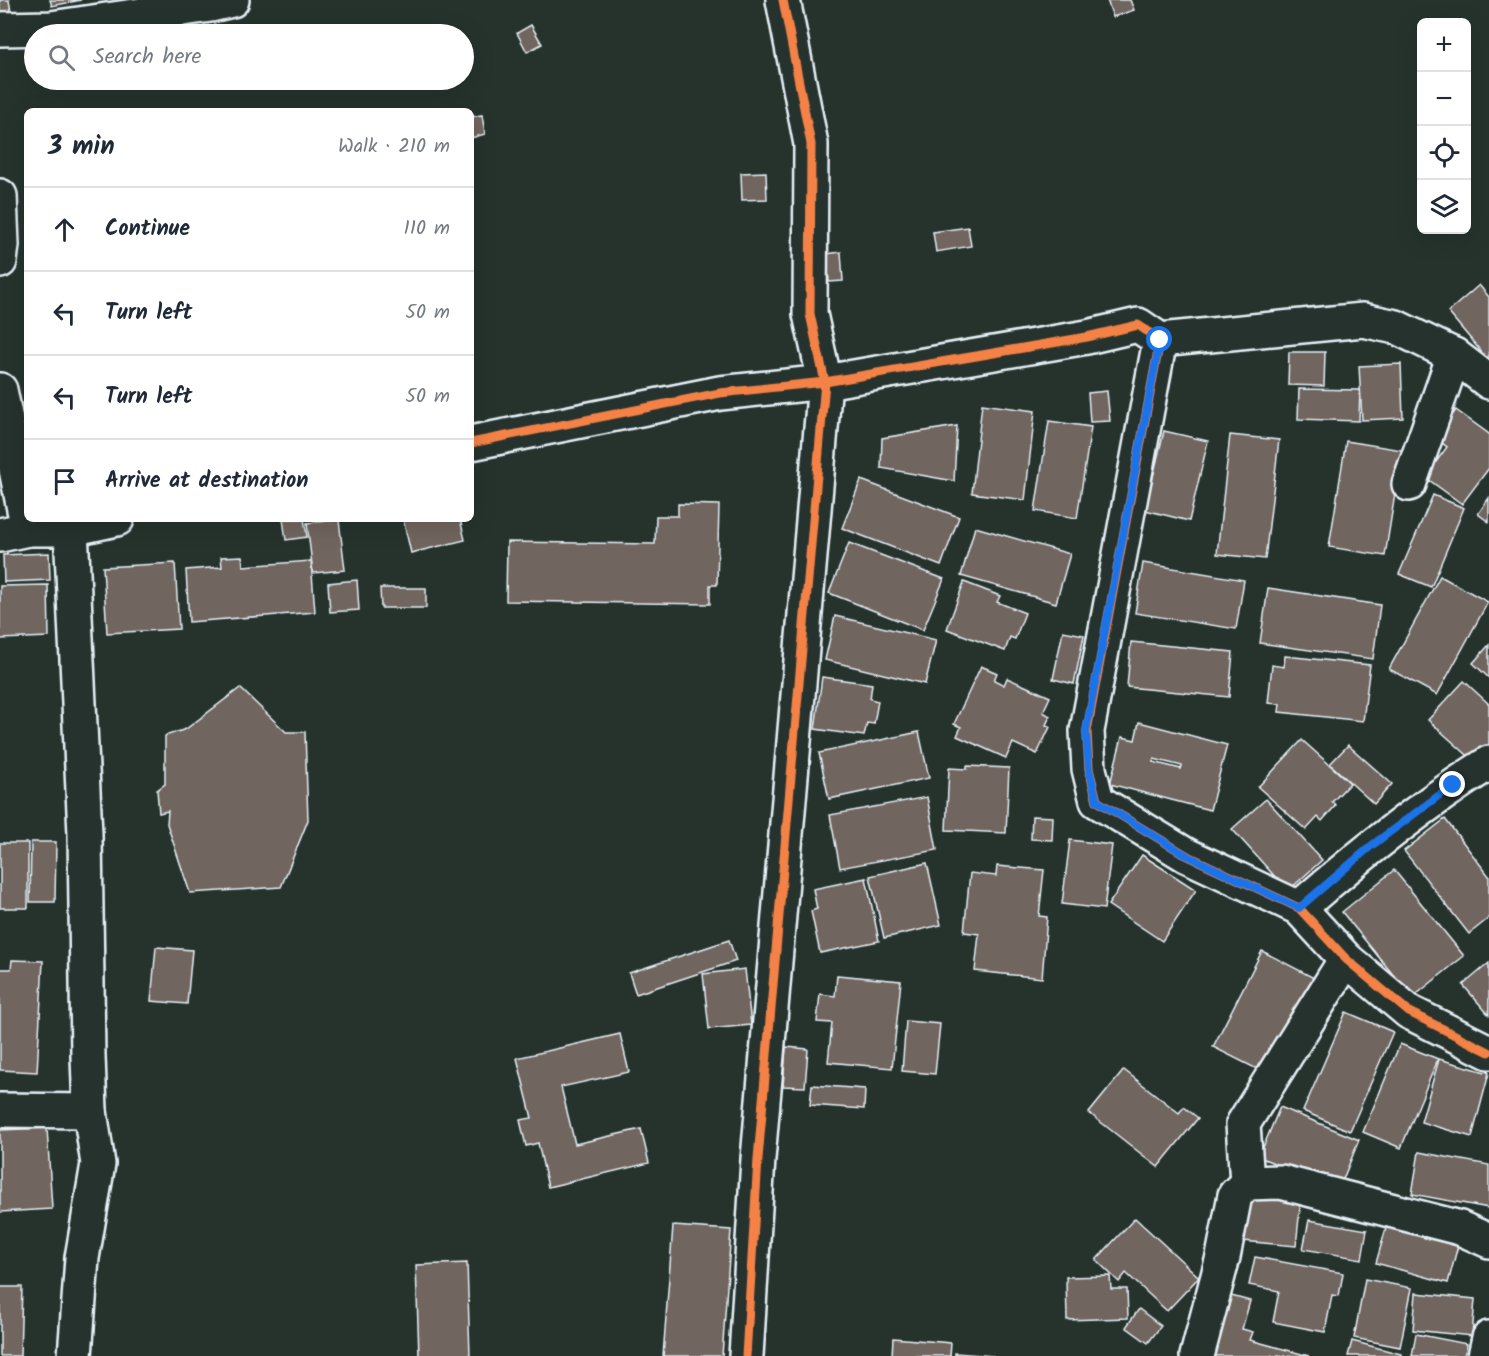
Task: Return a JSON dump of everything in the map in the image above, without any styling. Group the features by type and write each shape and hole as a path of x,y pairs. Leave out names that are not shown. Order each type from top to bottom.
{"street":[{"path":"79,24 232,0"},
{"path":"746,1356 758,1159 825,382 810,314 812,144 783,0"},
{"path":"0,29 24,29"},
{"path":"0,196 2,245 0,261"},
{"path":"474,442 720,393 825,382 1088,337 1138,325 1160,340 1363,320 1396,327 1454,355 1489,382"},
{"path":"1160,340 1086,731 1089,769 1097,801 1186,855 1299,908 1346,959 1409,1012 1489,1052"},
{"path":"1409,484 1454,355"},
{"path":"0,390 14,532 71,529 103,522"},
{"path":"71,529 85,834 90,1111 98,1164 82,1258 75,1356"},
{"path":"1299,908 1371,846 1453,785 1484,776"},
{"path":"1247,1183 1243,1124 1346,959"},
{"path":"0,1110 90,1111"},
{"path":"1197,1356 1223,1257 1235,1195 1247,1183 1281,1182 1460,1228 1489,1241"},
{"path":"1485,1356 1489,1338"}],"building":[{"path":"0,0 9,0 12,17 0,19"},
{"path":"50,0 81,0 52,6"},
{"path":"1107,0 1130,0 1134,10 1113,17"},
{"path":"531,25 542,44 527,52 517,33"},
{"path":"482,115 485,134 474,137 474,116"},
{"path":"766,172 767,199 742,200 741,173"},
{"path":"968,227 971,246 936,252 933,232"},
{"path":"841,252 843,281 829,282 826,254"},
{"path":"1479,285 1489,297 1489,361 1448,312"},
{"path":"1289,352 1325,352 1324,386 1288,385"},
{"path":"1401,364 1403,418 1362,420 1359,366"},
{"path":"1299,389 1360,390 1359,421 1298,419"},
{"path":"1107,391 1110,421 1090,422 1088,393"},
{"path":"982,404 1035,411 1025,500 972,493"},
{"path":"1456,410 1489,434 1489,468 1462,504 1425,477 1447,447 1436,438"},
{"path":"1049,421 1091,427 1077,518 1035,511"},
{"path":"957,426 954,481 881,468 882,438"},
{"path":"1164,431 1208,441 1189,521 1145,510"},
{"path":"1230,435 1279,440 1265,559 1217,554"},
{"path":"1346,441 1402,450 1385,556 1329,547"},
{"path":"861,480 959,517 941,566 842,528"},
{"path":"1433,495 1464,508 1431,587 1399,574"},
{"path":"1489,498 1489,522 1478,514"},
{"path":"678,504 719,505 717,585 710,585 710,604 506,601 507,542 655,544 656,516 678,516"},
{"path":"283,522 304,522 307,537 286,540"},
{"path":"339,522 345,570 313,573 307,523"},
{"path":"404,522 461,522 465,540 411,553"},
{"path":"975,527 1070,554 1056,603 961,576"},
{"path":"849,543 944,579 923,630 829,593"},
{"path":"49,553 50,580 4,582 3,555"},
{"path":"242,556 243,566 311,561 315,612 189,622 186,570 222,567 221,557"},
{"path":"175,563 179,629 107,633 103,567"},
{"path":"1143,563 1244,580 1236,629 1135,613"},
{"path":"1440,576 1488,602 1437,695 1389,669"},
{"path":"357,580 359,610 330,612 328,583"},
{"path":"964,582 1000,596 997,602 1025,613 1015,639 1010,637 1005,651 947,629"},
{"path":"48,585 49,637 0,639 0,586"},
{"path":"380,588 426,588 426,608 381,608"},
{"path":"1268,588 1380,605 1373,659 1260,643"},
{"path":"835,616 936,640 925,684 825,660"},
{"path":"1063,631 1084,635 1074,684 1053,679"},
{"path":"1131,642 1233,652 1229,697 1127,687"},
{"path":"1489,645 1489,678 1473,663"},
{"path":"1285,656 1370,665 1363,721 1279,712 1280,704 1268,703 1272,665 1284,667"},
{"path":"981,666 997,673 994,680 1004,685 1007,678 1050,697 1043,712 1050,716 1046,725 1050,727 1037,754 1013,743 1006,758 957,736 961,727 954,724"},
{"path":"822,677 872,684 870,699 878,701 874,724 867,723 864,736 815,729"},
{"path":"1464,681 1489,704 1489,746 1475,762 1428,720"},
{"path":"240,688 286,732 305,732 308,820 281,887 190,893 167,824 168,811 159,813 157,790 165,784 165,736 186,729"},
{"path":"1139,722 1227,745 1210,810 1110,784 1122,737 1135,740","holes":["1154,759 1182,766 1181,769 1153,762"]},
{"path":"919,732 929,778 829,799 819,753"},
{"path":"1302,740 1350,783 1332,802 1336,805 1322,821 1318,817 1306,830 1258,787"},
{"path":"1348,745 1392,784 1374,804 1330,764"},
{"path":"967,766 1009,768 1006,833 946,830 949,768 967,769"},
{"path":"927,797 937,850 840,868 830,815"},
{"path":"1266,799 1322,860 1288,891 1232,829"},
{"path":"1032,816 1053,817 1052,840 1031,839"},
{"path":"1445,819 1489,876 1489,918 1469,934 1404,851"},
{"path":"1070,840 1112,845 1104,909 1062,904"},
{"path":"31,842 56,842 55,902 30,902"},
{"path":"0,843 28,843 28,908 0,908"},
{"path":"1142,855 1196,890 1162,941 1108,905"},
{"path":"927,863 941,925 884,938 870,876"},
{"path":"997,866 1044,870 1039,916 1047,917 1042,978 975,971 979,934 964,932 970,873 996,876"},
{"path":"1394,870 1464,956 1412,998 1342,912"},
{"path":"866,878 879,941 820,953 811,911 817,909 813,889"},
{"path":"729,940 736,961 636,994 629,973"},
{"path":"156,947 192,950 187,1004 151,1001"},
{"path":"1262,951 1316,979 1267,1074 1213,1047"},
{"path":"12,960 43,961 37,1072 0,1070 0,969 11,969"},
{"path":"1489,963 1489,1015 1463,985"},
{"path":"745,969 751,1025 709,1029 703,974"},
{"path":"837,975 901,981 892,1068 828,1062 832,1023 817,1022 820,994 835,996"},
{"path":"1346,1012 1393,1032 1350,1131 1303,1111"},
{"path":"906,1021 940,1024 935,1074 902,1071"},
{"path":"620,1034 629,1072 561,1087 575,1144 641,1129 649,1163 548,1187 538,1143 526,1146 520,1120 532,1118 517,1058"},
{"path":"1400,1044 1438,1059 1401,1148 1363,1132"},
{"path":"786,1047 808,1049 805,1087 783,1086"},
{"path":"1439,1059 1489,1073 1472,1137 1421,1122"},
{"path":"1124,1070 1179,1113 1184,1107 1198,1118 1158,1167 1089,1113"},
{"path":"812,1085 865,1089 864,1109 810,1105"},
{"path":"1280,1107 1359,1140 1339,1189 1259,1157"},
{"path":"47,1128 52,1209 0,1212 0,1130"},
{"path":"1419,1152 1489,1165 1489,1208 1412,1194"},
{"path":"1247,1194 1301,1198 1296,1246 1243,1241"},
{"path":"1135,1218 1199,1277 1167,1311 1126,1273 1119,1282 1096,1260"},
{"path":"1389,1218 1460,1238 1448,1283 1376,1263"},
{"path":"1309,1220 1367,1230 1362,1259 1303,1249"},
{"path":"673,1226 731,1230 722,1356 663,1356"},
{"path":"1255,1257 1343,1273 1339,1296 1332,1295 1325,1332 1273,1322 1279,1291 1249,1285"},
{"path":"467,1263 470,1356 419,1356 416,1265"},
{"path":"1110,1276 1111,1289 1127,1289 1128,1318 1067,1320 1066,1277"},
{"path":"1365,1279 1412,1288 1400,1347 1354,1338"},
{"path":"0,1287 22,1287 20,1356 0,1356"},
{"path":"1220,1293 1250,1301 1242,1329 1253,1332 1250,1340 1309,1356 1204,1356"},
{"path":"1416,1293 1475,1299 1472,1336 1413,1330"},
{"path":"1139,1309 1161,1326 1148,1343 1126,1327"},
{"path":"1416,1334 1467,1344 1464,1356 1412,1356"},
{"path":"893,1338 951,1343 950,1356 892,1356"},
{"path":"1352,1341 1401,1354 1401,1356 1348,1356"},
{"path":"955,1353 994,1356 955,1356"}],"cycle path":[{"path":"746,1356 758,1159 825,382 810,314 811,144 783,0"},
{"path":"474,442 720,393 825,382 1087,337 1138,325 1160,340 1087,731 1089,769 1097,801 1186,855 1299,908 1346,959 1409,1012 1489,1052"}],"route":[{"path":"1160,340 1086,731 1089,769 1097,801 1186,855 1299,908 1371,846 1453,785"}]}
